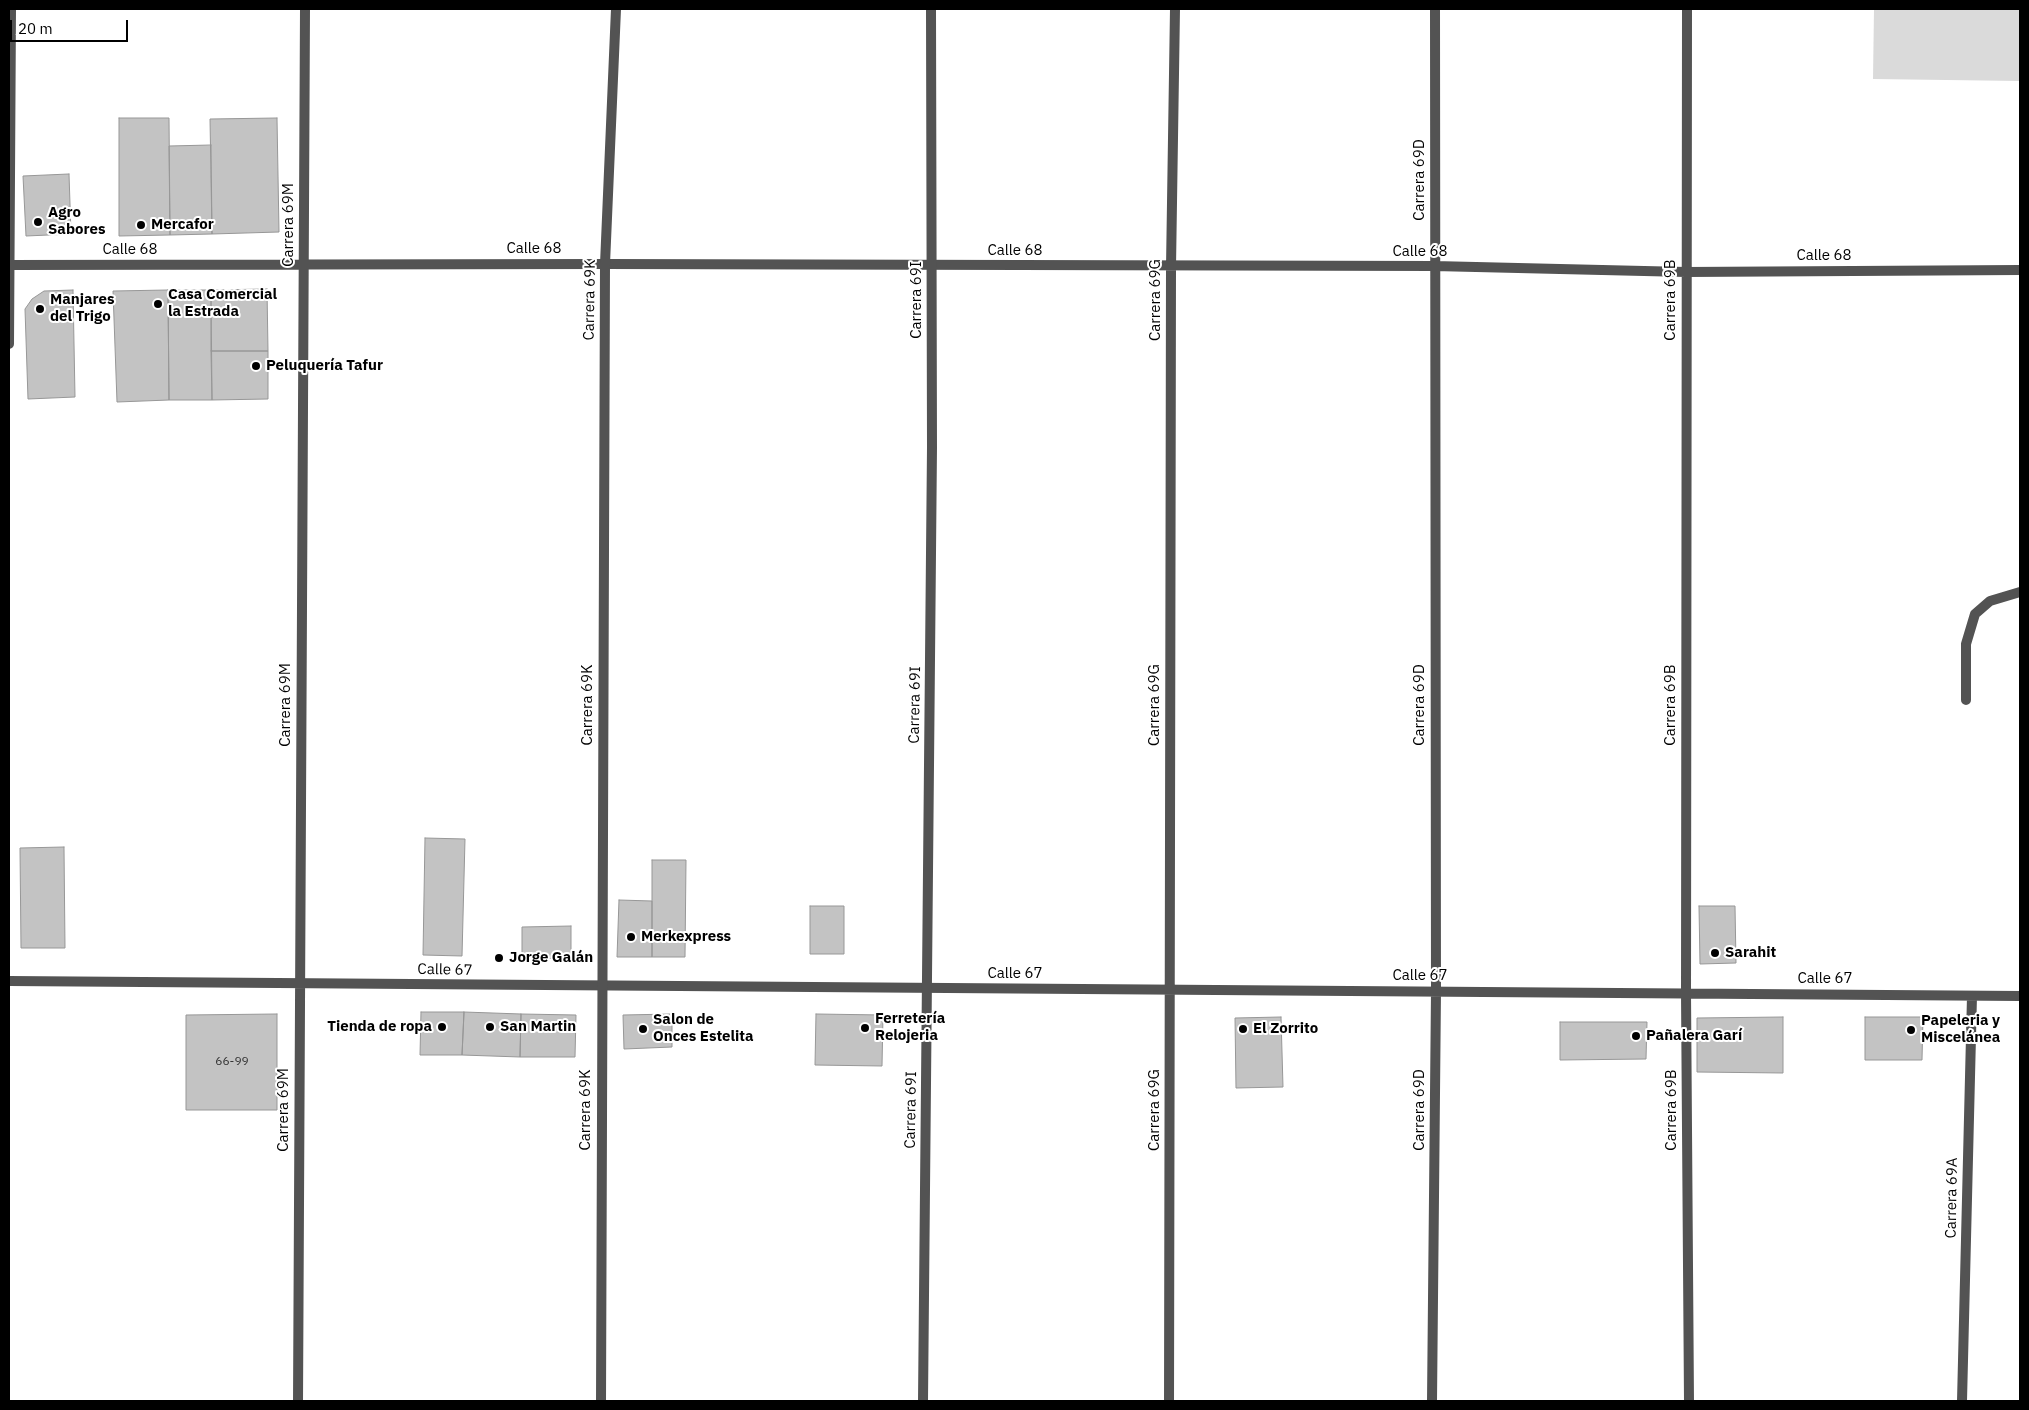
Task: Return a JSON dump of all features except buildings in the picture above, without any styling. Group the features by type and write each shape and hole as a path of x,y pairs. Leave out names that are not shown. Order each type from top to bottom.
{"street":[{"path":"9,344 11,9"},
{"name":"Carrera 69M","path":"298,1401 305,9"},
{"name":"Carrera 69K","path":"601,1401 605,264 616,9"},
{"name":"Carrera 69I","path":"923,1401 932,447 931,9"},
{"name":"Carrera 69G","path":"1169,1401 1171,267 1175,9"},
{"name":"Carrera 69D","path":"1432,1401 1436,991 1435,9"},
{"name":"Carrera 69B","path":"1687,9 1686,993 1688,1401"},
{"name":"Calle 68","path":"10,265 1434,266 1686,272 2020,270"},
{"path":"1966,700 1966,644 1974,614 1990,601 2020,592"},
{"name":"Calle 67","path":"9,981 602,987 2020,996"},
{"name":"Carrera 69A","path":"1962,1401 1972,996"}],"shaded area":[{"path":"1874,9 2020,9 2020,81 1873,79"}],"place":[{"name":"Agro Sabores","path":"38,222"},
{"name":"Mercafor","path":"141,225"},
{"name":"Casa Comercial la Estrada","path":"158,304"},
{"name":"Manjares del Trigo","path":"40,309"},
{"name":"Peluquería Tafur","path":"256,366"},
{"name":"Merkexpress","path":"631,937"},
{"name":"Sarahit","path":"1715,953"},
{"name":"Jorge Galán","path":"499,958"},
{"name":"Tienda de ropa","path":"442,1027"},
{"name":"San Martin","path":"490,1027"},
{"name":"Ferretería Relojeria","path":"865,1028"},
{"name":"Salon de Onces Estelita","path":"643,1029"},
{"name":"El Zorrito","path":"1243,1029"},
{"name":"Papeleria y Miscelánea","path":"1911,1030"},
{"name":"Pañalera Garí","path":"1636,1036"}]}
